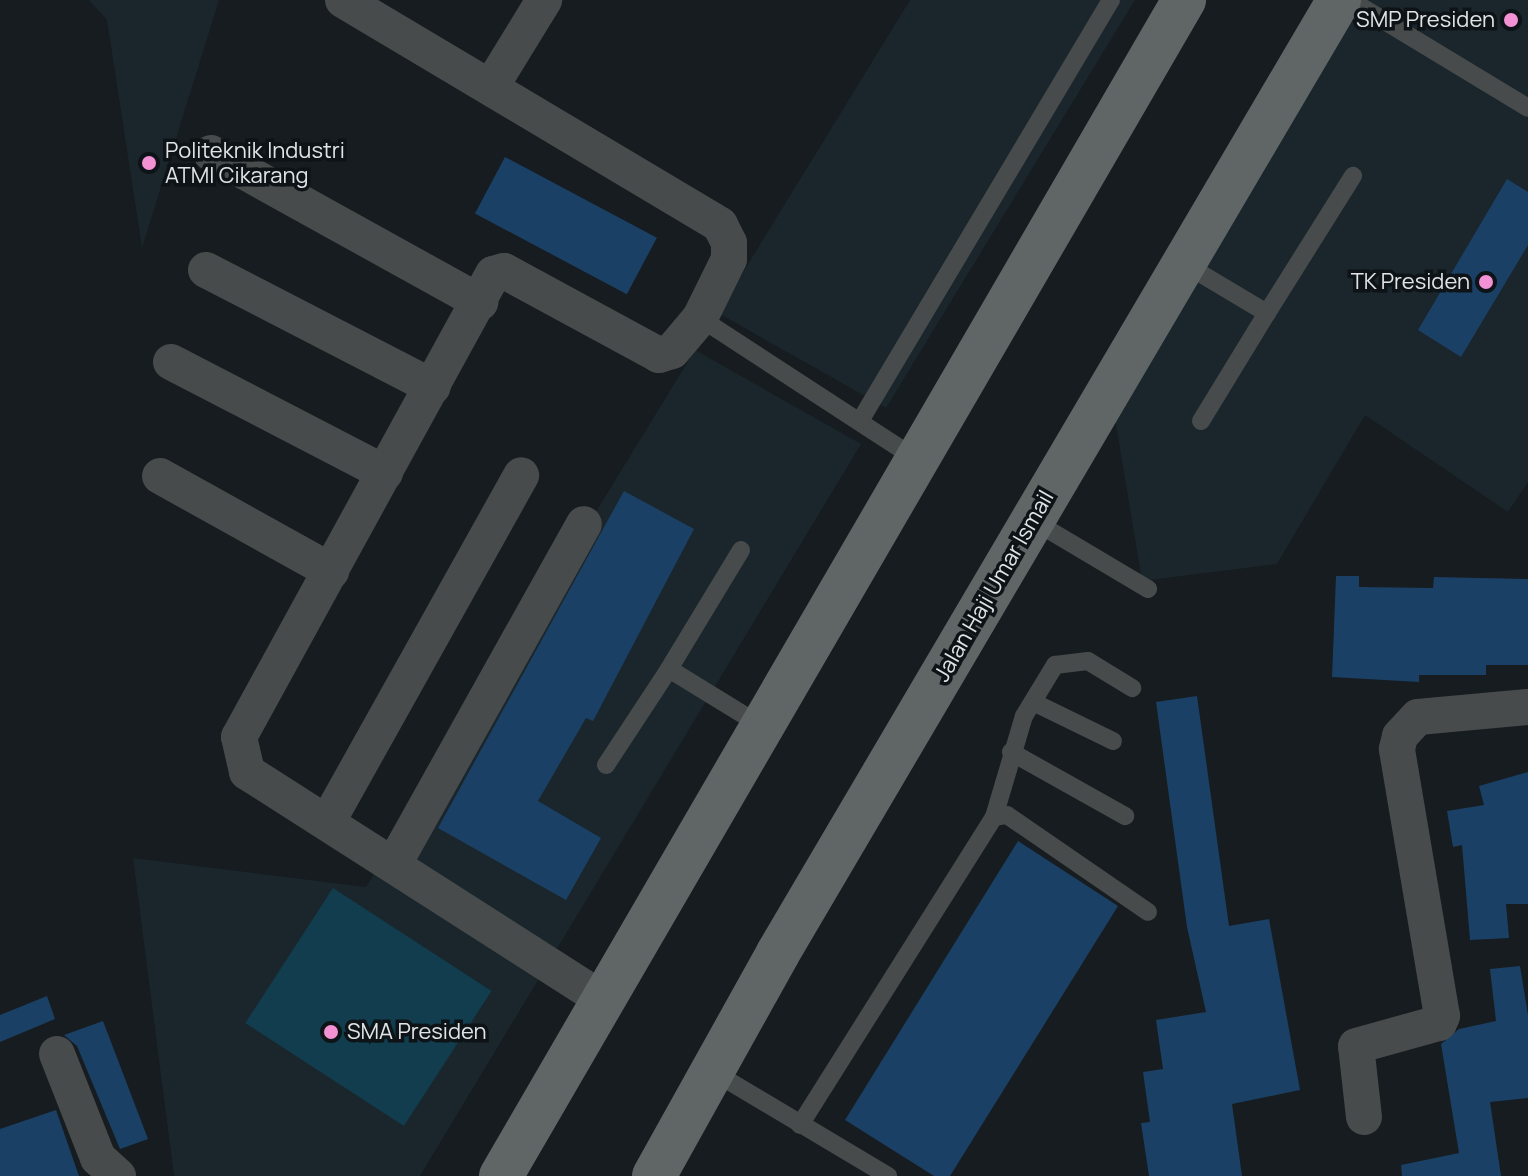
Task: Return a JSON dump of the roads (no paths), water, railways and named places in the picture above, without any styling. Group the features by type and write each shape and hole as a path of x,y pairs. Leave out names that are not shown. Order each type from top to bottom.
{"main road":[{"path":"501,1176 1184,0"},
{"name":"Jalan Haji Umar Ismail","path":"654,1176 1032,520 1339,0"}],"street":[{"path":"343,0 492,85 720,225 729,259 700,318 672,351 659,355 504,271 493,274 239,737 247,772 395,862 603,1000"},
{"path":"492,85 544,0"},
{"path":"211,153 480,302"},
{"path":"206,270 433,387"},
{"path":"171,362 385,473"},
{"path":"328,821 521,475"},
{"path":"160,476 331,571"},
{"path":"395,862 584,524"},
{"path":"1364,1117 1356,1046 1439,1023 1442,1016 1397,749 1400,736 1418,717 1528,707"},
{"path":"57,1054 98,1158 118,1176"}],"lane":[{"path":"860,421 1111,0"},
{"path":"1350,0 1528,108"},
{"path":"1201,421 1353,176"},
{"path":"1183,263 1267,313"},
{"path":"700,318 916,459"},
{"path":"1032,520 1148,589"},
{"path":"606,765 741,550"},
{"path":"800,1125 994,817 1011,752 1033,702 1055,665 1088,661 1132,688"},
{"path":"669,669 764,727"},
{"path":"1033,702 1113,741"},
{"path":"1011,752 1125,816"},
{"path":"994,817 1007,815 1148,912"},
{"path":"712,1071 888,1176"}],"place":[{"name":"SMP Presiden","path":"1511,20"},
{"name":"Politeknik Industri ATMI Cikarang","path":"149,163"},
{"name":"TK Presiden","path":"1486,282"},
{"name":"SMA Presiden","path":"331,1032"}]}
